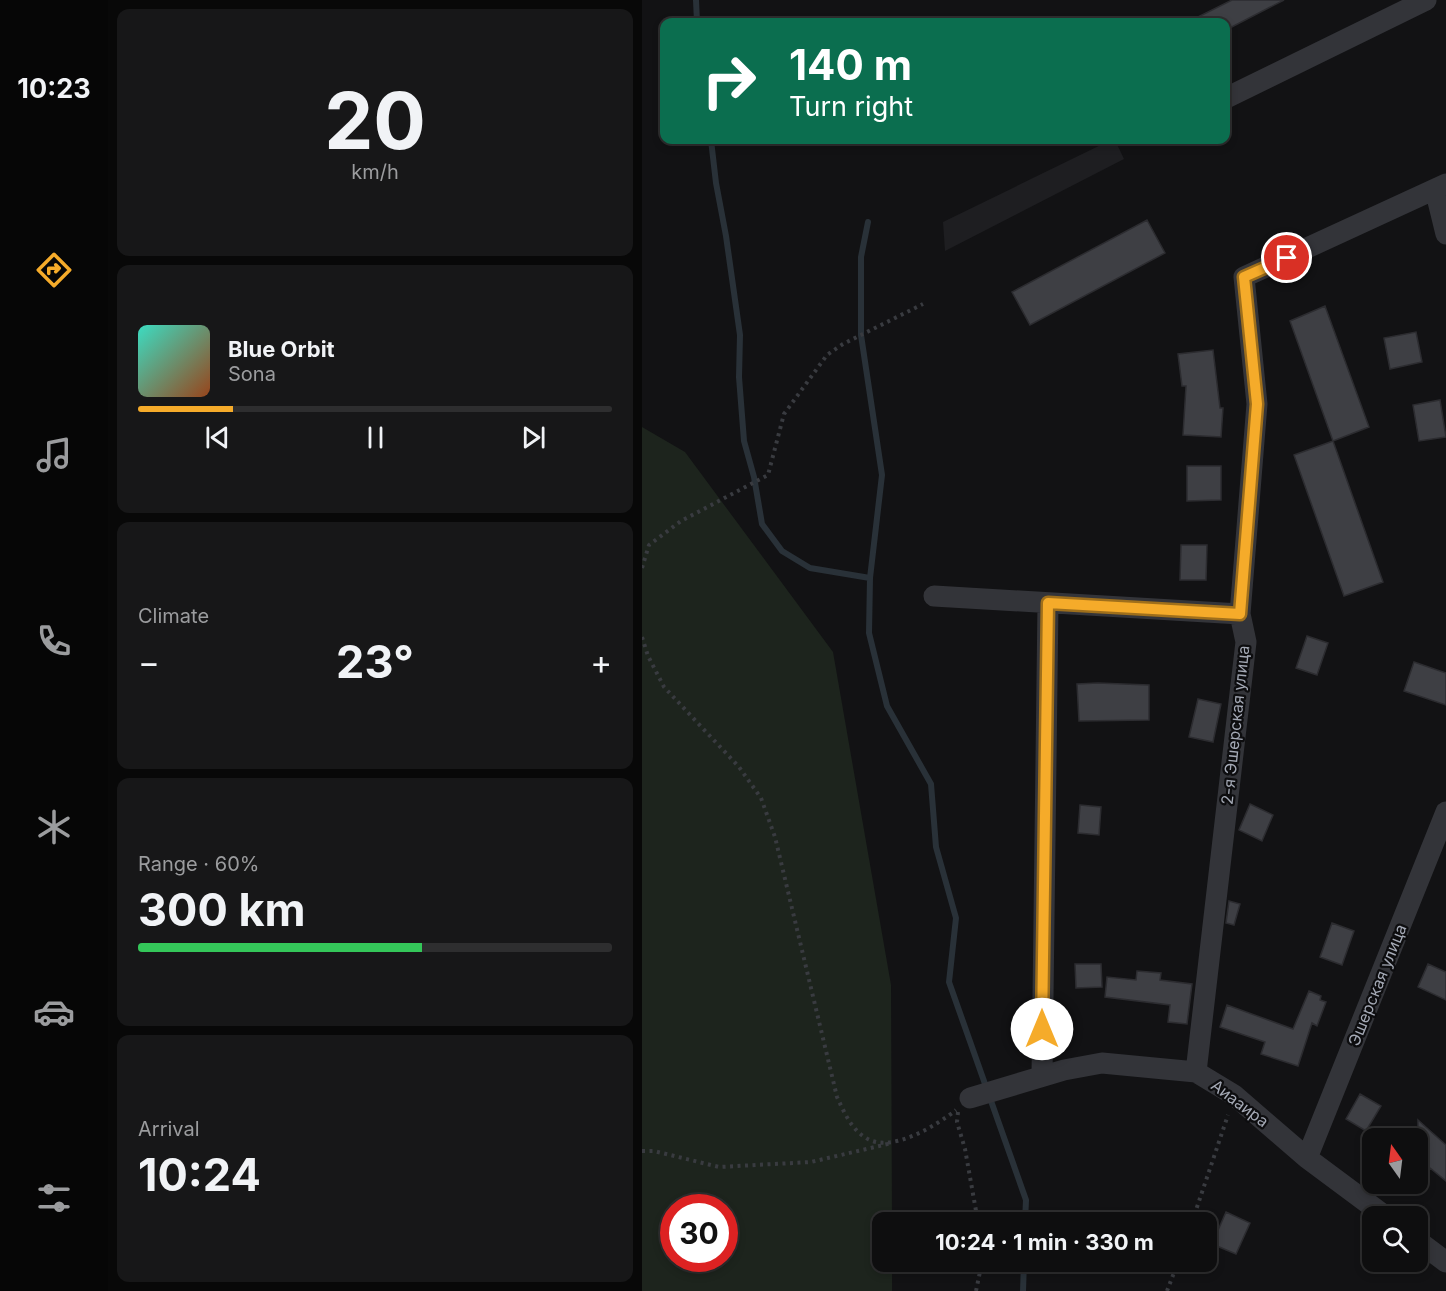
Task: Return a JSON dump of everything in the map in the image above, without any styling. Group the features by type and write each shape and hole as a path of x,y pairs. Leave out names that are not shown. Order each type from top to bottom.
{"street":[{"path":"1230,96 1426,0"},
{"path":"1441,187 1446,234"},
{"name":"2-я Эшерская улица","path":"1196,1072 1246,642 1240,614 1257,404 1244,277 1441,187"},
{"path":"934,596 1240,614"},
{"path":"1042,1076 1048,603"},
{"name":"Эшерская улица","path":"1307,1158 1446,812"},
{"name":"Аиааира","path":"970,1098 1042,1076 1102,1063 1196,1072 1234,1095 1307,1158 1372,1206"},
{"path":"1428,1248 1446,1262"}],"path":[{"path":"642,568 649,545 681,521 768,475 784,414 827,355 843,344 923,304"},
{"path":"642,637 648,656 664,687 740,767 761,798 775,837 837,1097 848,1121 867,1140 895,1142"},
{"path":"1195,1212 1234,1095"},
{"path":"642,1151 654,1151 718,1167 811,1162 895,1142 921,1133 958,1108 957,1122 965,1149 976,1212"},
{"path":"976,1291 980,1272"},
{"path":"1167,1291 1174,1272"}],"shaded area":[{"path":"1103,144 1117,144 1124,159 945,251 943,222"},
{"path":"642,427 685,452 833,652 891,985 892,1212 872,1212 872,1272 892,1272 892,1291 642,1291"}],"building":[{"path":"1232,0 1284,0 1230,28 1230,18 1196,18"},
{"path":"1147,220 1165,253 1030,325 1012,292"},
{"path":"1325,306 1369,427 1333,441 1290,321"},
{"path":"1416,332 1422,362 1390,369 1384,338"},
{"path":"1213,350 1220,408 1223,408 1221,437 1183,435 1186,386 1182,386 1178,354"},
{"path":"1440,400 1446,437 1419,441 1413,405"},
{"path":"1333,441 1383,582 1344,596 1294,455"},
{"path":"1187,466 1221,466 1221,500 1187,501"},
{"path":"1181,545 1207,545 1206,580 1180,580"},
{"path":"1307,636 1328,643 1317,675 1296,668"},
{"path":"1414,662 1446,673 1446,705 1404,691"},
{"path":"1077,684 1149,685 1149,720 1079,721"},
{"path":"1198,699 1221,704 1213,742 1189,737"},
{"path":"1250,804 1273,815 1262,841 1239,830"},
{"path":"1080,805 1101,807 1099,835 1078,833"},
{"path":"1229,901 1240,904 1234,925 1226,923"},
{"path":"1332,923 1354,931 1342,965 1320,957"},
{"path":"1075,964 1101,964 1102,987 1076,988"},
{"path":"1428,964 1446,972 1446,1000 1418,987"},
{"path":"1137,971 1161,973 1160,980 1192,984 1187,1024 1168,1022 1170,1005 1105,997 1107,977 1136,980"},
{"path":"1309,991 1321,996 1320,1000 1326,1002 1317,1026 1312,1023 1298,1066 1261,1054 1265,1042 1220,1027 1227,1005 1293,1029"},
{"path":"1360,1094 1381,1106 1368,1128 1362,1129 1346,1119"},
{"path":"1418,1120 1427,1128 1418,1128"},
{"path":"1428,1129 1446,1145 1446,1181 1430,1168 1428,1170"},
{"path":"1226,1212 1250,1223 1236,1254 1217,1246 1217,1233"}],"waterway":[{"path":"696,0 697,18"},
{"path":"711,144 740,335 739,377 744,441 754,477 762,524 782,551 810,568 870,578"},
{"path":"868,222 861,257 861,335 882,475 870,578 869,633 887,706 931,784 936,847 956,918 949,982 1026,1200 1025,1212"},
{"path":"1023,1291 1024,1272"}],"route":[{"path":"1042,1029 1048,603 1240,614 1257,404 1244,277 1287,258"}]}
